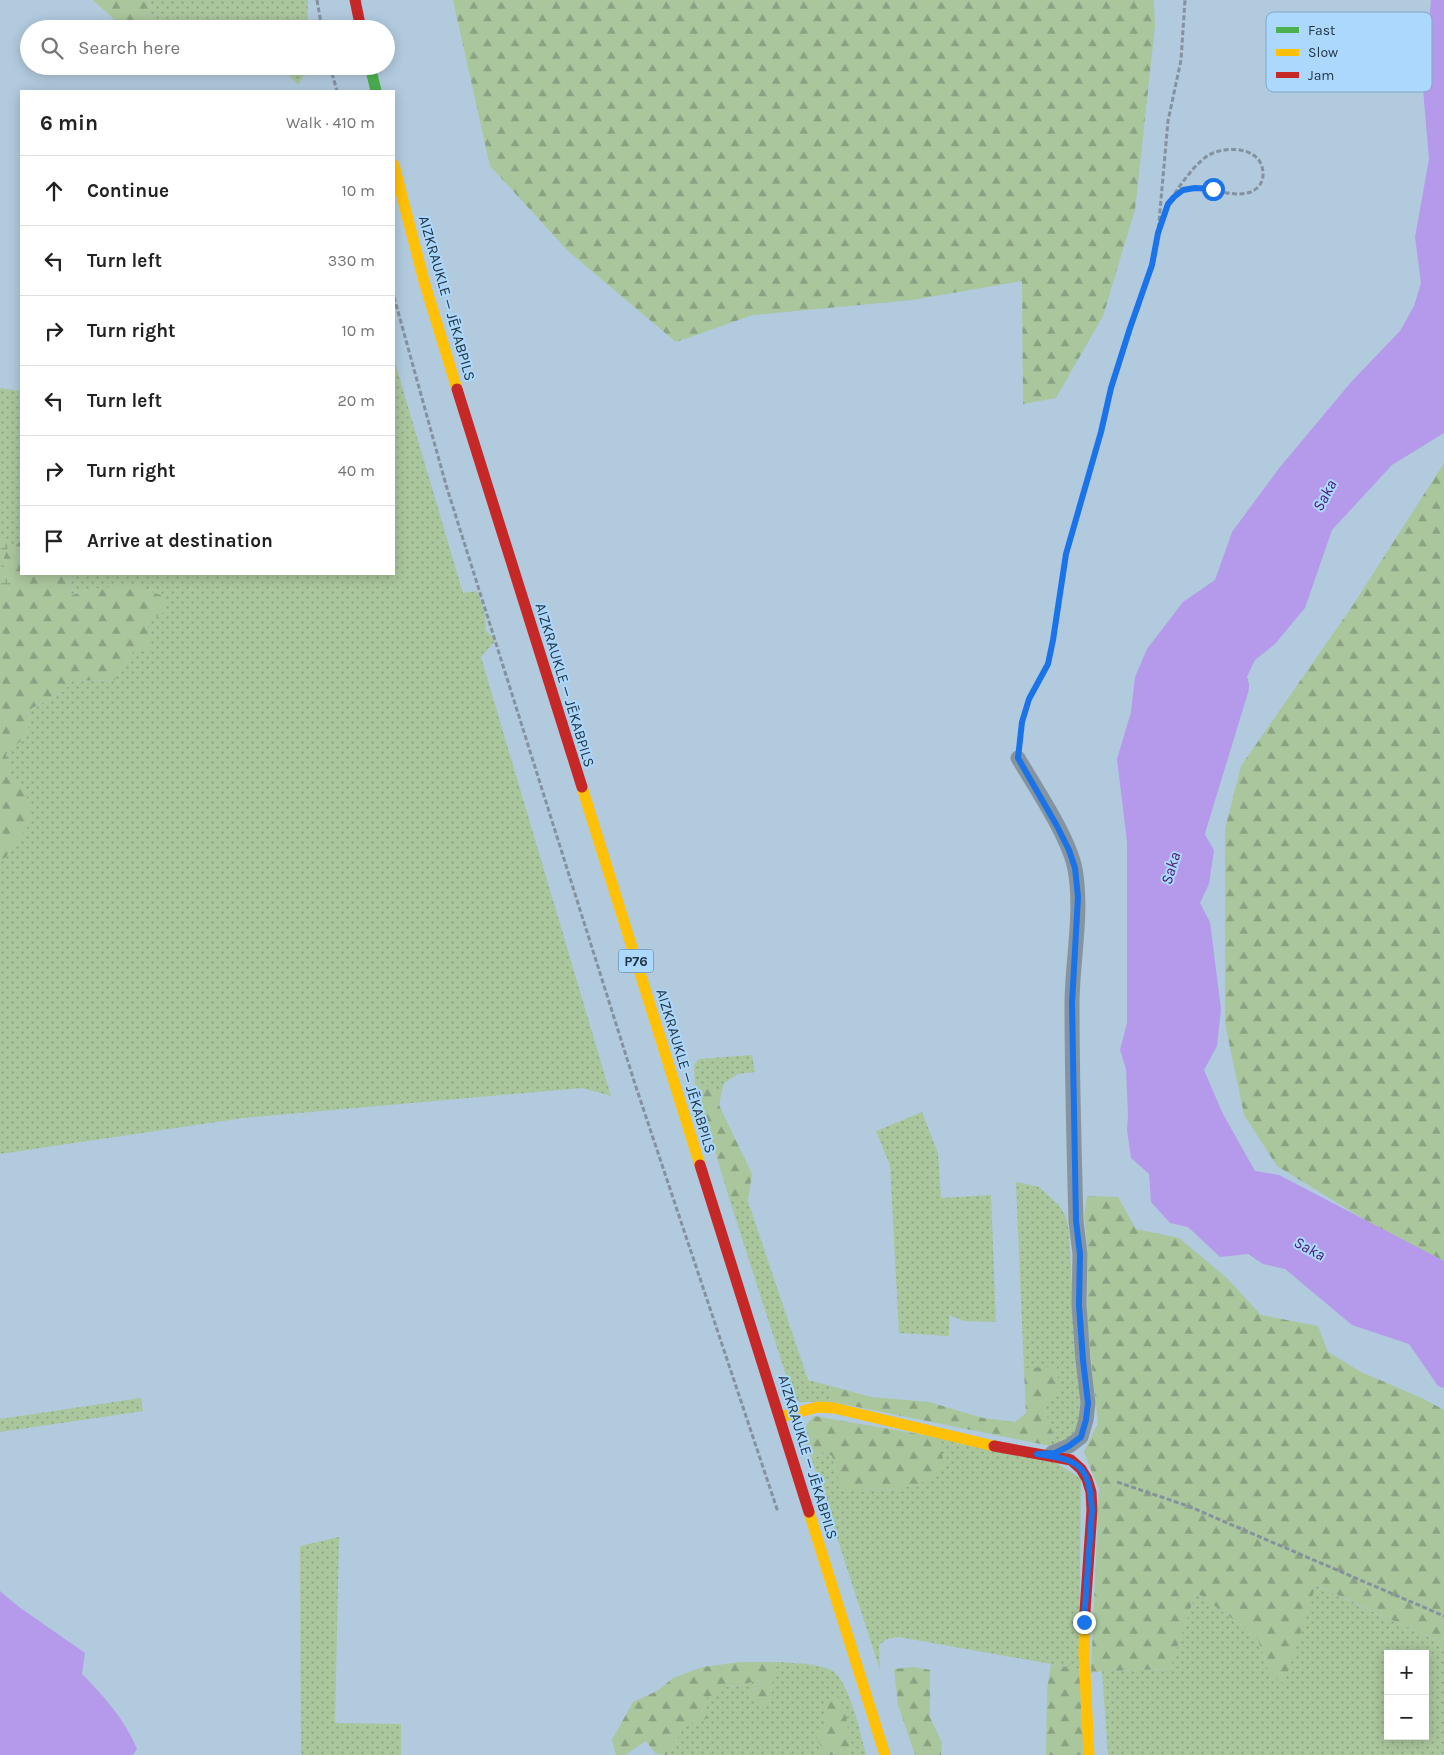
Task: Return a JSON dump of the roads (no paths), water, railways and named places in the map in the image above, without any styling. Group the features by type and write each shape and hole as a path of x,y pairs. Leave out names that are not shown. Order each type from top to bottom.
{"main road":[{"path":"355,0 359,20"},
{"path":"372,75 376,90"},
{"name":"AIZKRAUKLE — JĒKABPILS","path":"395,169 424,281 885,1755"},
{"path":"780,1417 818,1407 834,1408 1012,1450 1071,1460 1081,1469 1087,1479 1091,1492 1092,1510 1084,1622 1089,1755"}],"lane":[{"path":"1018,758 1069,850 1075,868 1078,897 1072,1003 1076,1221 1080,1254 1079,1305 1088,1403 1081,1437 1055,1453 1037,1454"}],"water":[{"path":"1431,0 1444,0 1444,433 1392,465 1332,530 1305,608 1275,644 1255,660 1235,701 1197,764 1195,818 1214,850 1209,884 1200,903 1210,922 1221,1009 1217,1046 1204,1070 1223,1114 1255,1171 1279,1175 1444,1261 1444,1388 1438,1386 1409,1344 1352,1325 1285,1269 1263,1264 1248,1254 1220,1257 1188,1227 1170,1223 1151,1202 1149,1174 1131,1158 1127,1130 1126,1069 1120,1050 1127,1023 1127,842 1117,759 1131,712 1135,677 1147,649 1183,602 1215,580 1232,532 1280,467 1352,381 1400,331 1414,306 1421,283 1415,237 1429,159 1423,92 1432,92 1432,12 1430,12"},
{"path":"0,1591 19,1607 85,1653 82,1674 120,1718 137,1749 133,1755 0,1755"}],"waterway":[{"name":"Saka","path":"1178,843 1226,686"}]}
